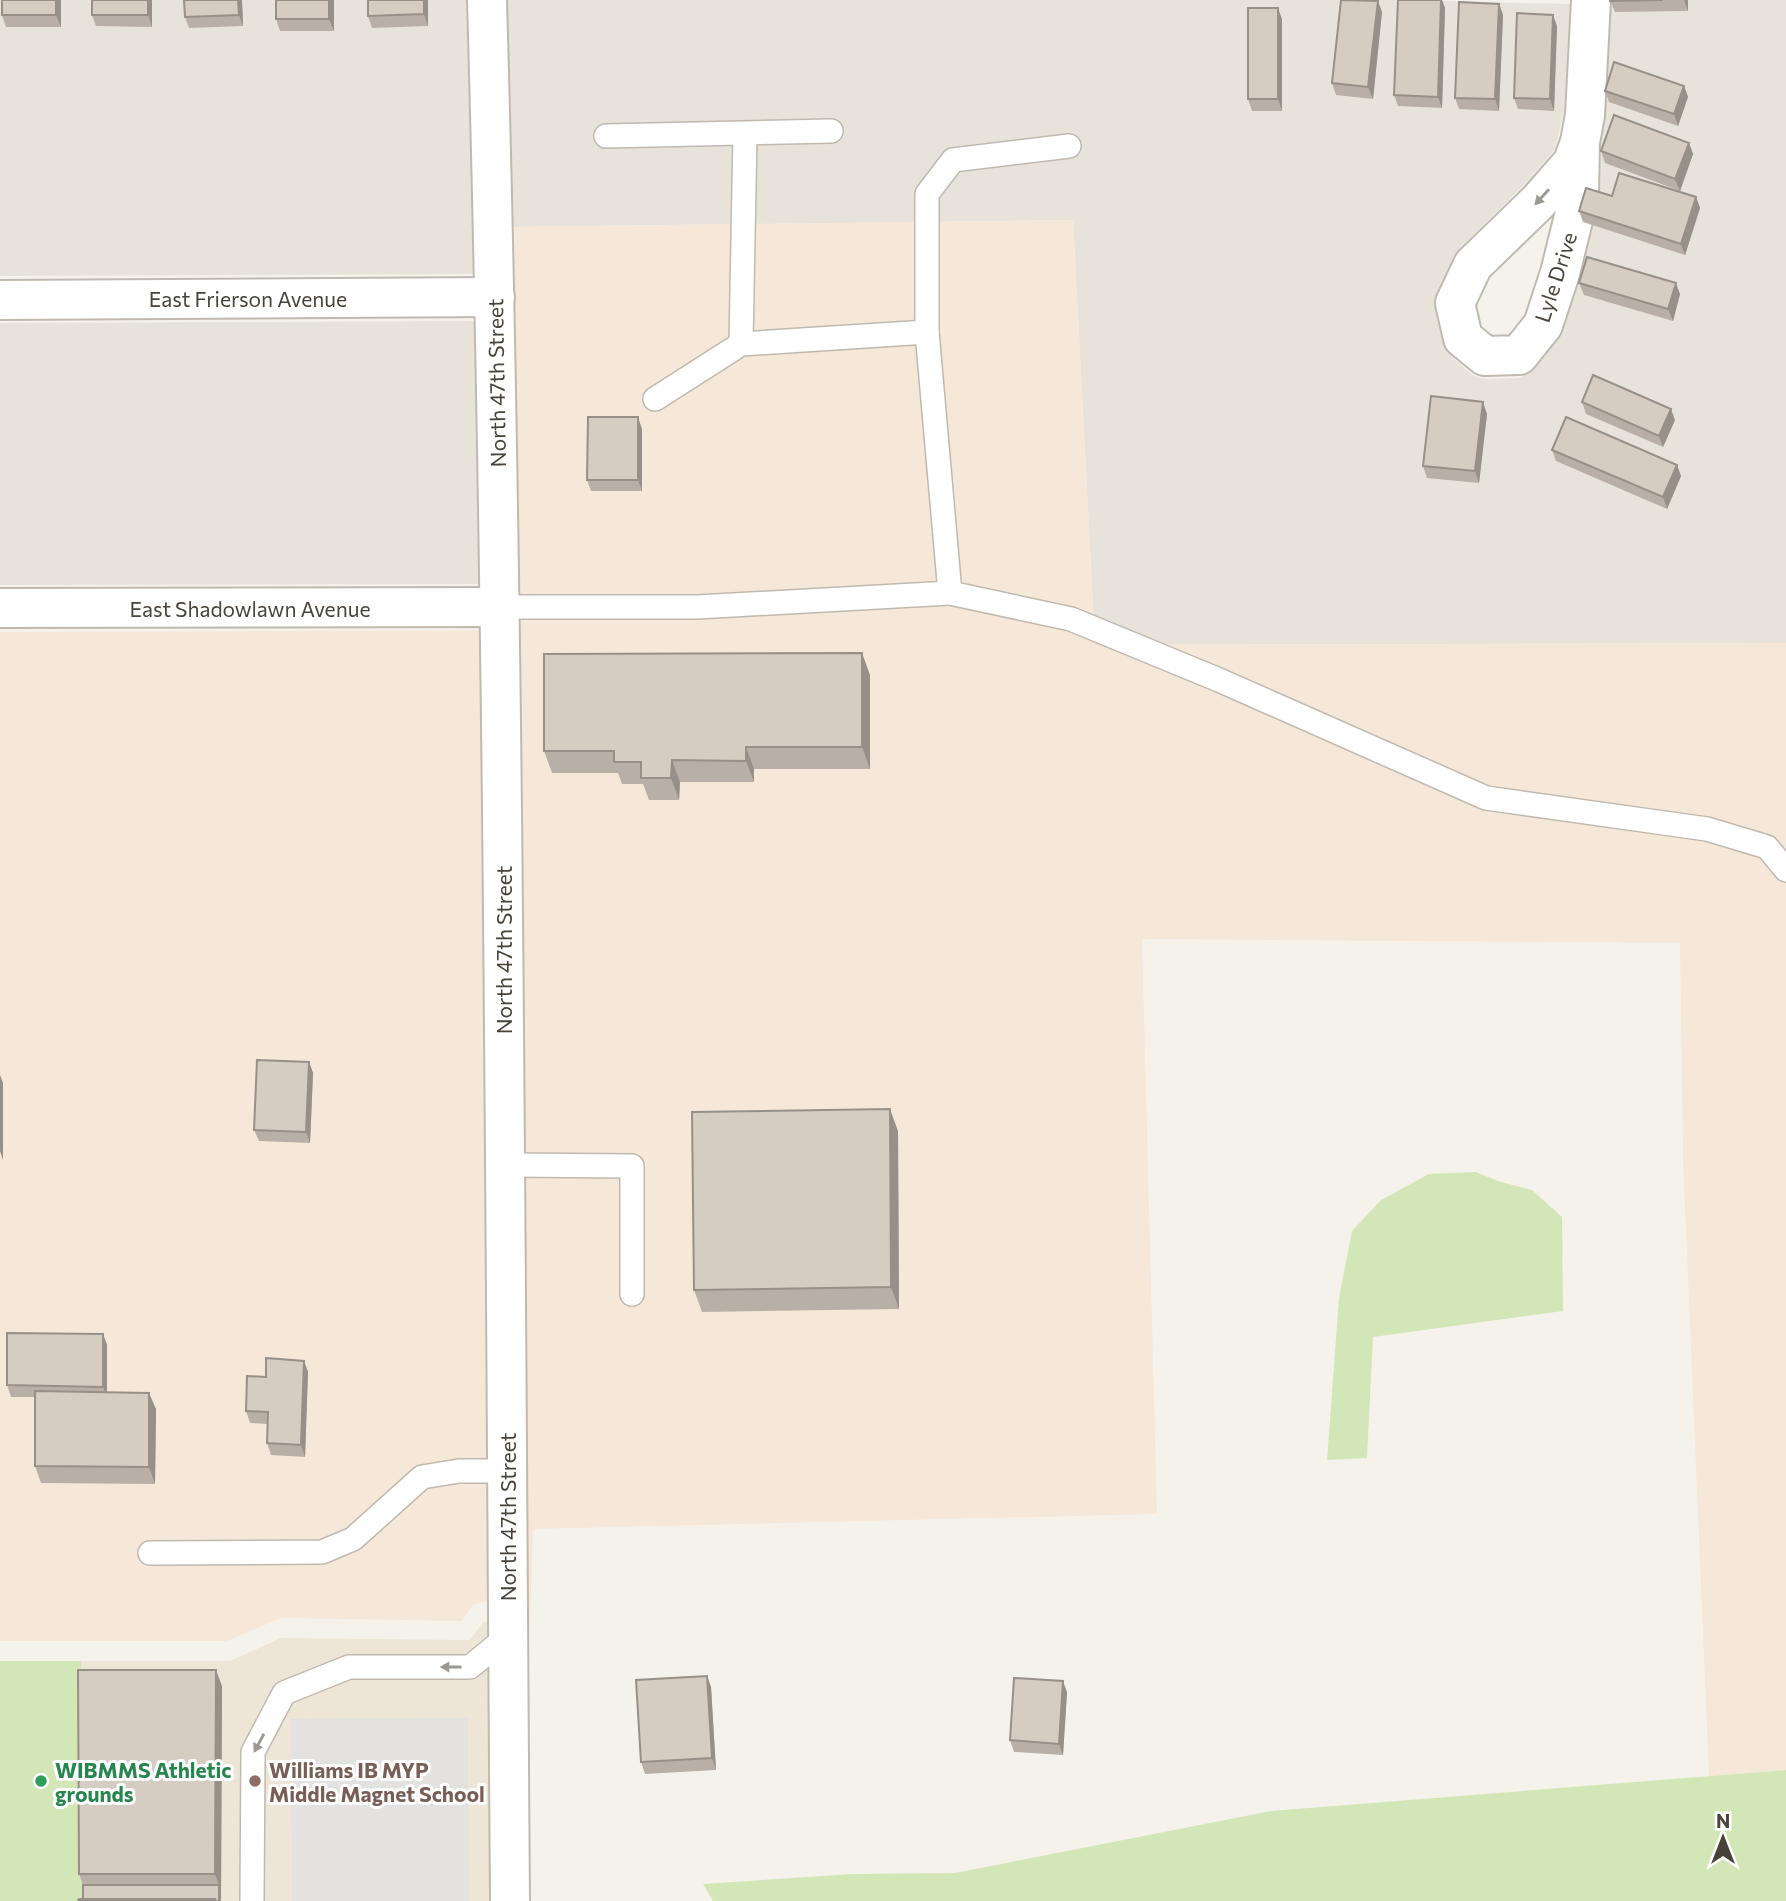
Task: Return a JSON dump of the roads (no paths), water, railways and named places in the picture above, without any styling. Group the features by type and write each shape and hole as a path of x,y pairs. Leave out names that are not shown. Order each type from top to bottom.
{"street":[{"name":"North 47th Street","path":"487,0 500,607 510,1901"},
{"name":"Lyle Drive","path":"1580,142 1579,197 1542,324 1518,355 1485,356 1464,338 1455,303 1473,265 1538,202 1573,162 1585,115 1591,0"},
{"name":"East Frierson Avenue","path":"0,300 495,298"},
{"name":"East Shadowlawn Avenue","path":"0,608 500,607"}],"lane":[{"path":"606,136 831,131"},
{"path":"741,344 745,134"},
{"path":"950,593 927,332 928,194 953,160 1069,146"},
{"path":"654,399 741,344 927,332"},
{"path":"500,607 697,607 950,593 1071,619 1219,680 1486,798 1707,829 1768,847 1786,870"},
{"path":"505,1165 632,1166 632,1294"},
{"path":"150,1553 322,1552 353,1539 422,1477 460,1471 507,1471"},
{"path":"252,1901 253,1752 284,1693 349,1667 470,1667 508,1636"}],"place":[{"name":"WIBMMS Athletic grounds","path":"41,1781"},
{"name":"Williams IB MYP Middle Magnet School","path":"255,1781"}]}
